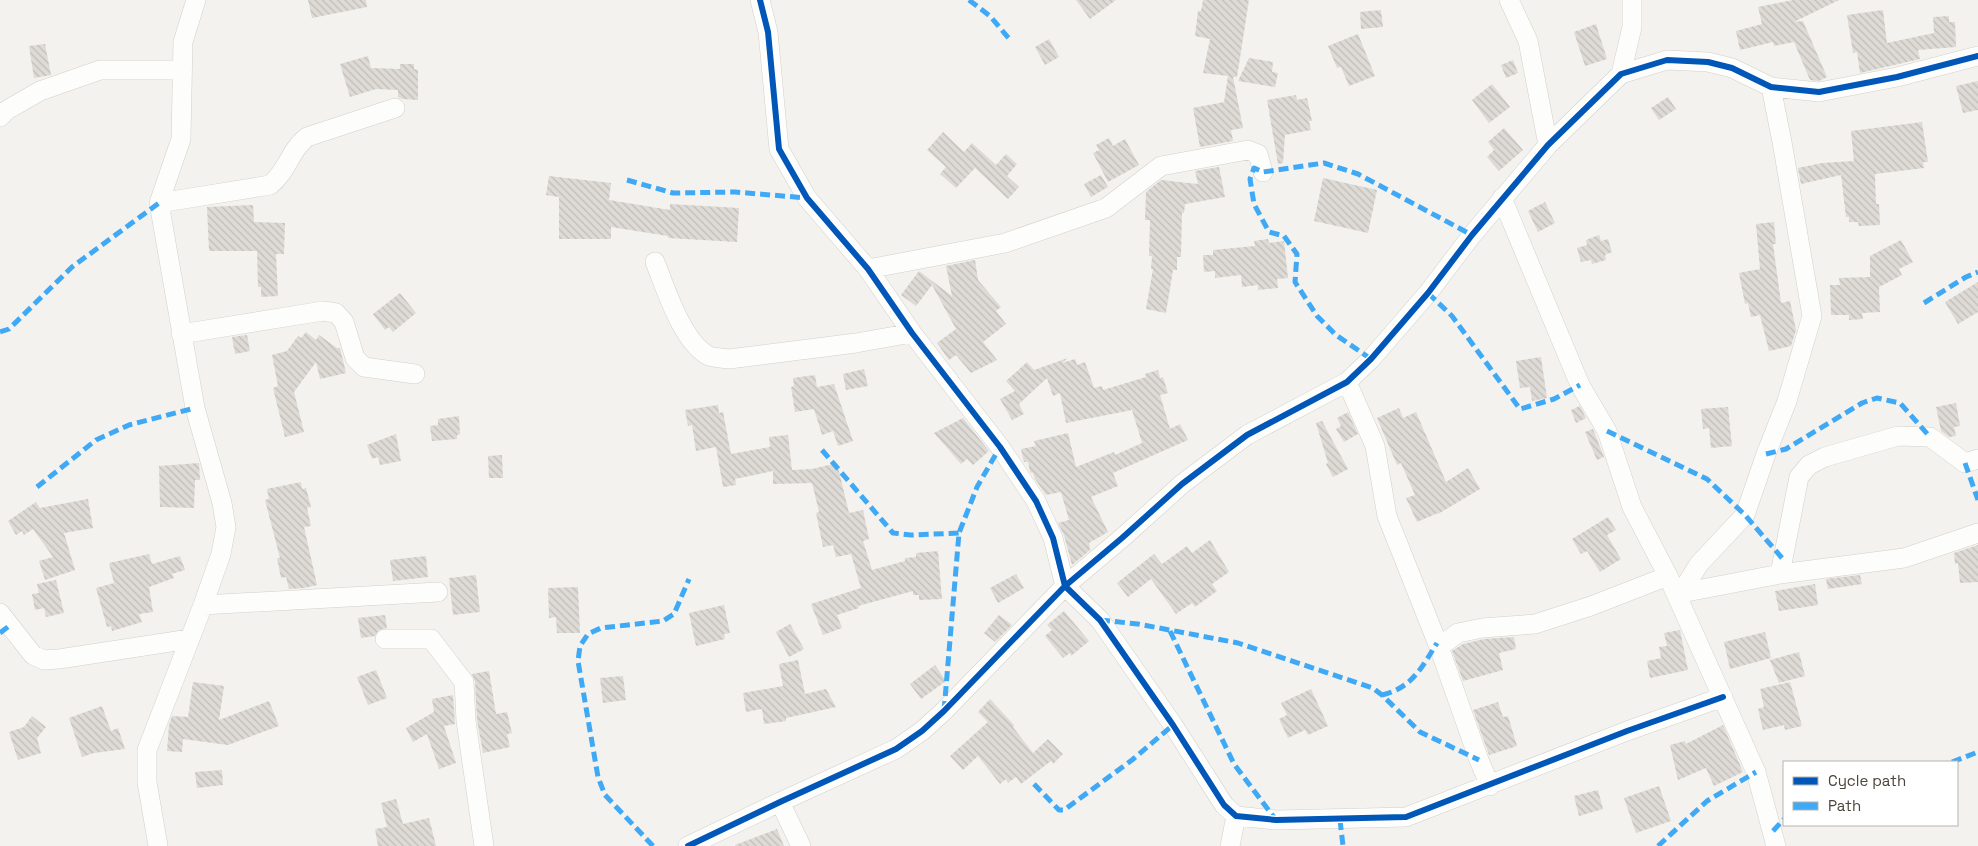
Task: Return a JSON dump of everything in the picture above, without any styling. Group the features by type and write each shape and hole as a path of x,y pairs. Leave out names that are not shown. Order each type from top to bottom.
{"street":[{"path":"158,846 146,782 147,750 203,605 221,554 226,527 222,503 195,408 160,203 181,139 183,42 196,0"},
{"path":"760,0 768,32 779,149 808,198 868,269 912,333 1000,447 1036,501 1053,538 1065,586 1100,620 1173,725 1224,805 1236,816 1276,820 1406,817 1490,786 1627,731 1723,698"},
{"path":"1509,0 1528,41 1548,145"},
{"path":"1621,74 1632,27 1632,0"},
{"path":"688,846 896,749 922,731 944,711 1065,586 1182,484 1247,435 1347,382 1371,359 1428,293 1502,198 1548,145 1621,74 1667,60 1708,62 1732,68 1771,87 1819,92 1897,77 1978,56"},
{"path":"0,117 7,110 40,91 100,70 182,70"},
{"path":"1678,593 1699,564 1745,515 1787,401 1812,316 1771,87"},
{"path":"160,203 270,185 280,178 298,144 307,137 395,108"},
{"path":"868,269 1005,243 1106,208 1161,166 1248,150 1258,154 1263,172"},
{"path":"1502,198 1580,384 1607,431 1632,507 1678,593 1756,772 1776,846"},
{"path":"655,262 679,319 696,346 710,357 729,359 856,344 912,333"},
{"path":"182,334 323,311 336,313 344,322 355,358 364,367 414,374"},
{"path":"1347,382 1375,446 1387,516 1439,647 1490,786"},
{"path":"1780,574 1799,477 1809,465 1825,457 1898,436 1930,437 1966,463 1978,459"},
{"path":"1678,593 1780,574 1904,558 1978,533"},
{"path":"1439,647 1458,633 1482,628 1535,624 1591,606 1668,576"},
{"path":"203,605 438,592"},
{"path":"0,613 33,655 44,660 190,640"},
{"path":"385,639 431,639 464,682 466,721 484,846"},
{"path":"780,802 801,846"},
{"path":"1230,846 1236,816"}],"building":[{"path":"308,0 366,0 367,7 312,18"},
{"path":"1076,0 1116,0 1090,19"},
{"path":"1203,0 1249,0 1237,77 1233,77 1243,128 1231,130 1233,141 1200,147 1193,108 1224,102 1228,76 1203,73 1210,39 1195,36 1198,11 1201,11"},
{"path":"1793,0 1839,0 1794,22 1803,21 1827,77 1819,81 1810,80 1794,42 1774,46 1773,42 1740,50 1736,31 1762,24 1758,7"},
{"path":"1381,10 1383,27 1361,29 1360,12"},
{"path":"1883,10 1887,43 1934,33 1933,17 1949,16 1949,22 1955,22 1956,47 1918,50 1920,59 1860,73 1857,52 1853,53 1847,15"},
{"path":"1596,24 1607,59 1585,66 1574,32"},
{"path":"1358,34 1375,76 1349,86 1341,67 1337,68 1328,46"},
{"path":"1049,39 1059,57 1045,65 1035,47"},
{"path":"45,44 51,75 34,78 29,46"},
{"path":"368,56 371,68 400,69 400,64 414,64 414,69 418,70 418,100 398,97 398,90 376,89 350,97 340,64"},
{"path":"1249,58 1273,62 1272,72 1278,73 1275,87 1238,81"},
{"path":"1513,60 1518,73 1506,78 1501,65"},
{"path":"1978,81 1978,110 1963,113 1956,86"},
{"path":"1492,84 1510,107 1489,123 1472,100"},
{"path":"1296,95 1297,100 1307,98 1312,121 1309,121 1311,130 1285,135 1283,163 1278,164 1267,100"},
{"path":"1668,97 1676,109 1659,120 1651,108"},
{"path":"1922,122 1928,162 1923,162 1924,168 1875,174 1876,204 1879,204 1880,225 1859,226 1858,222 1849,222 1849,217 1846,217 1841,175 1801,184 1798,168 1822,163 1854,161 1851,131"},
{"path":"1504,128 1523,150 1499,171 1487,157 1494,150 1488,142"},
{"path":"943,132 964,152 972,143 996,165 1006,154 1017,164 1007,176 1019,187 1008,199 975,168 956,188 940,174 946,167 927,150"},
{"path":"1109,138 1113,146 1125,139 1139,165 1108,182 1093,153 1099,150 1096,145"},
{"path":"1219,167 1225,197 1185,204 1184,213 1182,213 1181,257 1177,257 1177,270 1173,270 1166,313 1146,309 1153,269 1151,269 1152,256 1149,256 1150,220 1145,220 1146,192 1161,180 1198,184 1195,171"},
{"path":"1101,175 1108,187 1091,197 1084,184"},
{"path":"549,176 611,183 609,200 670,210 670,204 739,208 737,242 668,238 668,236 611,227 611,239 559,239 559,197 546,195"},
{"path":"1323,178 1377,190 1368,233 1314,221"},
{"path":"1545,202 1555,223 1538,232 1528,211"},
{"path":"253,205 254,222 285,223 284,254 276,254 278,296 261,297 261,287 258,287 257,251 209,251 207,207"},
{"path":"1774,222 1776,244 1773,244 1781,303 1790,301 1796,330 1791,346 1769,351 1760,315 1751,317 1748,303 1745,304 1739,273 1760,269 1756,224"},
{"path":"1599,235 1601,241 1608,239 1612,252 1605,255 1606,260 1592,264 1591,260 1581,262 1577,248 1587,245 1586,240"},
{"path":"1268,239 1269,243 1284,241 1288,278 1277,279 1278,288 1258,290 1258,285 1242,287 1241,275 1215,278 1215,271 1204,272 1203,255 1213,255 1213,250 1255,246 1254,241"},
{"path":"1901,240 1913,262 1899,269 1902,275 1879,287 1880,312 1862,313 1863,319 1849,320 1849,315 1831,315 1830,285 1840,285 1839,278 1870,277 1870,256"},
{"path":"975,260 978,280 1001,307 996,311 1006,324 983,342 997,360 971,373 956,355 949,360 937,343 956,329 932,285 916,306 901,295 919,271 952,296 946,266"},
{"path":"1978,282 1978,312 1958,324 1945,302"},
{"path":"400,293 416,313 393,332 389,327 385,330 373,314"},
{"path":"306,332 316,340 319,335 337,348 340,348 346,373 320,379 316,362 294,392 304,432 285,437 273,388 278,386 272,355 287,351 298,336 301,338"},
{"path":"247,335 250,351 235,354 232,337"},
{"path":"1541,357 1547,398 1532,401 1530,387 1520,388 1516,361"},
{"path":"1068,358 1062,363 1075,359 1077,365 1085,362 1094,388 1102,386 1103,390 1146,377 1145,374 1158,370 1160,378 1163,377 1168,393 1160,395 1170,429 1180,424 1188,440 1113,473 1118,486 1091,497 1108,532 1089,543 1090,550 1072,565 1064,535 1058,523 1069,520 1061,492 1046,495 1033,473 1030,472 1028,462 1024,462 1021,449 1036,446 1034,441 1068,433 1076,467 1114,452 1115,455 1142,443 1132,410 1066,423 1060,393 1053,396 1047,378 1019,404 1024,414 1012,420 1000,399 1015,391 1006,381 1027,362 1034,370"},
{"path":"864,369 868,386 846,390 843,374"},
{"path":"815,375 817,387 834,384 853,441 838,446 833,431 822,435 814,409 795,412 791,387 794,386 793,378"},
{"path":"1956,403 1960,426 1954,427 1956,436 1949,437 1941,431 1936,407"},
{"path":"718,405 719,413 723,412 731,454 770,447 769,437 788,435 792,470 812,469 837,463 849,513 863,510 869,539 863,541 872,570 905,561 905,558 916,557 916,553 938,551 942,599 919,600 919,595 913,595 913,591 858,606 859,608 837,615 842,628 823,635 811,604 861,588 851,554 836,557 833,545 823,547 816,513 819,512 812,483 773,484 773,471 735,479 736,485 723,487 716,447 696,451 692,425 688,426 685,410"},
{"path":"1580,406 1586,418 1576,423 1571,410"},
{"path":"1728,407 1732,446 1711,448 1709,428 1703,429 1701,409"},
{"path":"1399,408 1403,418 1416,412 1446,482 1468,468 1480,489 1438,514 1417,522 1406,498 1415,495 1401,463 1397,465 1377,418"},
{"path":"1348,412 1358,434 1344,442 1336,429 1341,426 1337,418"},
{"path":"459,416 460,434 457,435 457,439 432,441 430,426 438,425 438,419"},
{"path":"963,418 989,451 973,465 967,459 961,464 934,433"},
{"path":"1322,421 1348,469 1333,477 1326,464 1328,463 1316,423"},
{"path":"1593,429 1604,457 1597,460 1585,432"},
{"path":"396,434 401,461 380,465 378,457 372,459 367,445"},
{"path":"502,455 503,478 489,478 488,456"},
{"path":"199,463 200,480 195,480 194,508 160,507 159,466"},
{"path":"301,482 302,489 306,488 311,507 307,508 311,526 304,527 317,585 289,589 286,577 281,578 277,558 280,558 265,500 269,499 267,489"},
{"path":"88,499 93,528 64,533 75,570 45,580 39,561 53,557 33,529 24,535 22,531 16,535 8,521 36,502 40,508"},
{"path":"1608,517 1616,530 1607,535 1621,559 1600,572 1587,551 1581,554 1572,539"},
{"path":"1210,540 1229,572 1212,584 1217,591 1195,607 1192,603 1176,614 1151,579 1128,597 1117,583 1154,554 1162,564 1187,546 1192,553"},
{"path":"1978,545 1978,582 1960,583 1958,563 1955,564 1954,553"},
{"path":"149,554 152,564 180,556 185,570 172,574 174,578 149,587 153,612 139,614 142,622 112,631 111,626 107,627 96,588 114,583 109,563"},
{"path":"426,556 428,577 393,581 390,560"},
{"path":"1016,574 1024,588 998,603 990,588"},
{"path":"476,575 480,612 453,615 449,578"},
{"path":"1860,575 1862,584 1828,589 1826,579"},
{"path":"56,580 64,613 46,617 44,608 35,610 32,594 39,593 37,584"},
{"path":"1815,584 1818,605 1779,611 1775,591"},
{"path":"578,587 580,633 557,633 556,617 549,618 548,588"},
{"path":"724,605 730,633 724,634 725,639 696,646 689,613"},
{"path":"1064,611 1089,641 1071,656 1070,653 1063,658 1045,636 1052,630 1047,625"},
{"path":"385,615 387,628 379,630 375,636 361,638 358,618"},
{"path":"999,615 1012,625 995,642 984,633"},
{"path":"790,624 804,649 789,657 776,632"},
{"path":"1680,630 1688,670 1650,678 1647,661 1661,658 1659,647 1667,646 1664,633"},
{"path":"1765,632 1771,658 1730,669 1724,642"},
{"path":"1514,637 1516,649 1499,653 1503,670 1463,681 1452,651 1463,644 1484,639"},
{"path":"1799,652 1805,676 1779,683 1770,660"},
{"path":"798,660 805,694 826,689 836,707 786,718 786,721 764,724 762,709 746,712 743,693 783,686 779,664"},
{"path":"935,665 946,681 921,699 910,684"},
{"path":"376,670 387,698 368,705 357,677"},
{"path":"489,671 496,714 507,712 512,733 507,734 510,747 483,753 477,720 475,681 472,674"},
{"path":"623,676 626,700 603,703 600,678"},
{"path":"193,682 224,686 219,720 269,701 279,726 228,745 183,739 182,752 167,751 169,725 172,716 188,717"},
{"path":"1790,682 1802,726 1785,730 1784,725 1763,730 1758,709 1764,707 1760,689"},
{"path":"1311,689 1328,726 1308,735 1305,730 1288,738 1279,719 1287,715 1281,703"},
{"path":"453,695 455,724 444,726 456,763 439,769 427,734 413,742 406,728 434,712 432,699"},
{"path":"990,699 1014,725 1013,727 1033,753 1048,739 1063,754 1053,764 1051,761 1021,784 1016,777 1008,783 1006,779 1000,784 978,756 963,770 950,756 988,722 978,712"},
{"path":"1498,702 1503,717 1508,716 1517,746 1489,755 1473,710"},
{"path":"102,706 111,731 118,728 125,749 94,753 82,757 69,718"},
{"path":"32,716 46,727 37,738 41,753 18,760 9,732 24,727"},
{"path":"1723,725 1743,772 1714,786 1706,768 1678,780 1670,745 1685,741 1686,744"},
{"path":"222,770 223,785 197,788 195,772"},
{"path":"1659,786 1671,821 1636,833 1624,798"},
{"path":"1598,790 1603,809 1579,816 1574,796"},
{"path":"396,799 403,824 429,818 436,846 378,846 375,829 387,827 381,803"},
{"path":"777,829 784,846 735,846 735,845"}],"marked path":[{"path":"969,0 990,16 1011,41"},
{"path":"1371,359 1336,335 1317,316 1295,282 1297,254 1284,236 1269,232 1254,204 1250,179 1254,168 1263,172 1324,163 1358,174 1472,235"},
{"path":"627,180 673,193 735,192 807,198"},
{"path":"0,332 9,329 72,267 159,203"},
{"path":"1924,303 1966,277 1978,272"},
{"path":"1428,293 1452,316 1520,409 1554,399 1580,385"},
{"path":"1766,454 1786,449 1862,403 1877,398 1900,403 1930,437"},
{"path":"37,487 96,440 129,425 195,408"},
{"path":"1607,431 1707,479 1745,515 1782,558"},
{"path":"944,711 959,533 977,487 1000,447"},
{"path":"822,450 893,533 911,535 959,533"},
{"path":"1965,463 1978,500"},
{"path":"653,846 605,795 598,777 578,661 580,646 588,634 601,628 663,621 674,614 689,579"},
{"path":"1100,620 1138,624 1238,643 1373,688 1420,732 1479,760"},
{"path":"0,633 9,626"},
{"path":"1170,631 1234,764 1276,820"},
{"path":"1382,695 1392,692 1409,682 1421,668 1437,643"},
{"path":"1034,784 1059,810 1064,810 1132,760 1173,725"},
{"path":"1955,761 1978,752"},
{"path":"1658,846 1707,801 1756,772"},
{"path":"1340,820 1343,846"},
{"path":"1773,831 1783,820"}],"cycle path":[{"path":"760,0 768,32 779,149 807,198 868,269 912,333 1000,447 1036,501 1053,538 1065,586 1100,620 1173,725 1224,805 1236,816 1276,820 1406,817 1627,731 1723,697"},
{"path":"688,846 896,749 922,731 944,711 1065,586 1182,484 1247,435 1347,382 1371,359 1428,293 1472,235 1548,145 1621,74 1667,60 1708,62 1732,68 1771,87 1819,92 1897,77 1978,56"}]}
